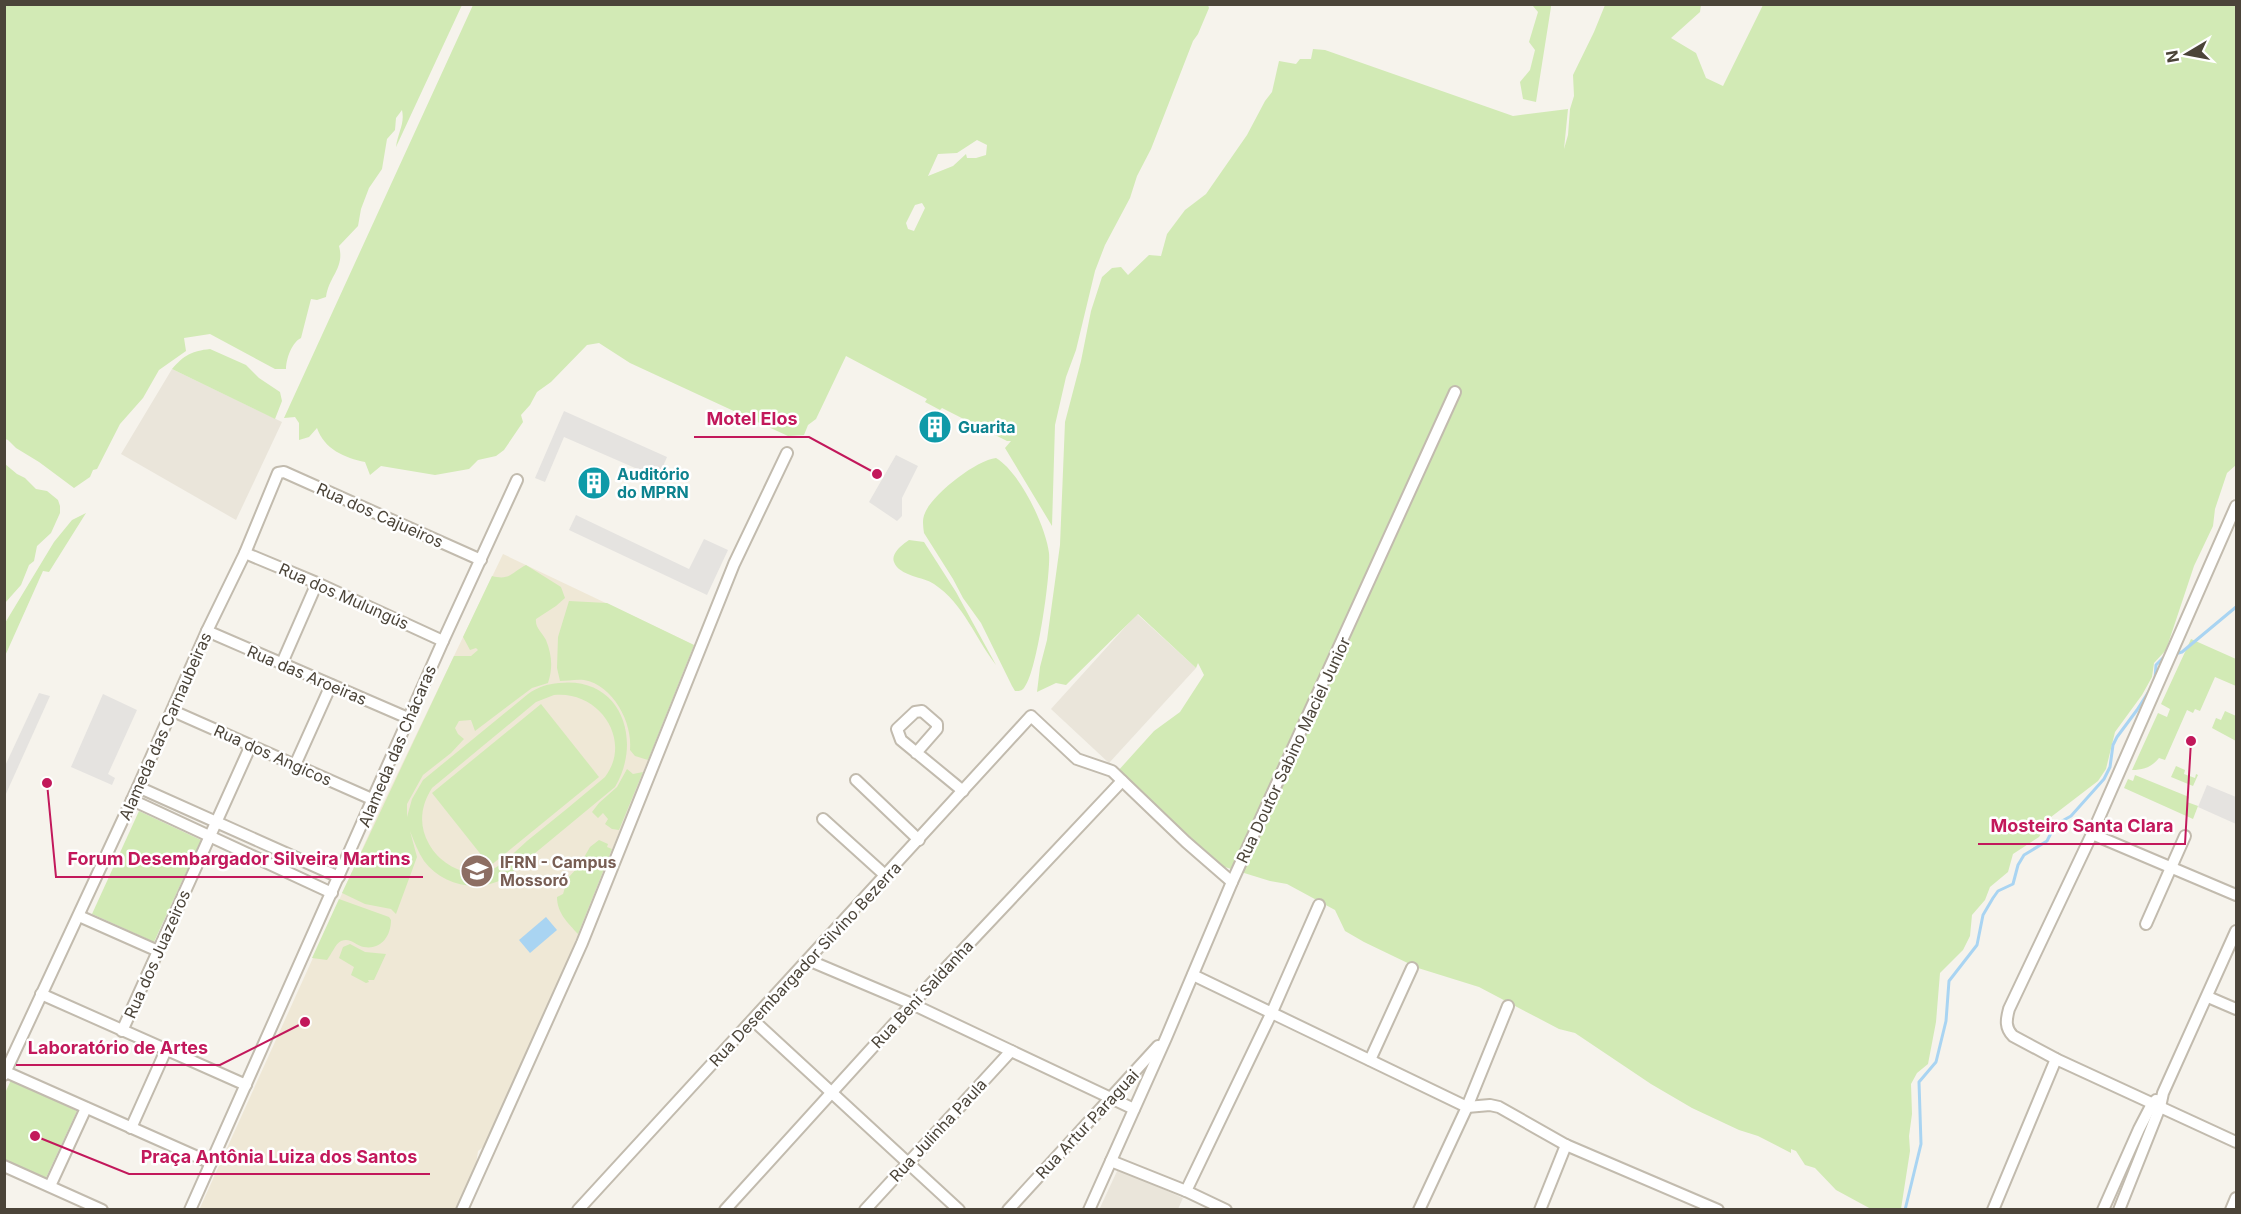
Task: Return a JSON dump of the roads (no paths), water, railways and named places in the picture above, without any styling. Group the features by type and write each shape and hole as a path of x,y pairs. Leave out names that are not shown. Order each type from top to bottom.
{"street":[{"name":"Rua Doutor Sabino Maciel Junior","path":"1089,1209 1166,1038 1232,882 1455,392"},
{"path":"462,1209 582,943 734,564 787,453"},
{"name":"Rua dos Cajueiros","path":"278,473 284,472 481,560"},
{"name":"Alameda das Carnaubeiras","path":"5,1073 245,553 278,473"},
{"name":"Alameda das Chácaras","path":"190,1209 374,800 408,718 517,480"},
{"path":"2236,506 2092,834 2009,1009 2006,1023 2009,1032 2056,1059 2236,1142"},
{"name":"Rua dos Mulungús","path":"245,553 317,583 443,641"},
{"path":"282,663 317,583"},
{"name":"Rua das Aroeiras","path":"207,632 408,718"},
{"path":"295,765 331,685"},
{"name":"Rua dos Angicos","path":"172,711 374,800"},
{"name":"Rua Desembargador Silvino Bezerra","path":"578,1209 754,1021 1032,717 1077,759 1112,771 1122,782"},
{"name":"Rua dos Juazeiros","path":"122,1031 251,745"},
{"path":"916,753 963,791"},
{"path":"856,780 919,840"},
{"path":"1122,782 1185,842 1232,882"},
{"name":"Rua Beni Saldanha","path":"724,1209 912,1004 1122,782"},
{"path":"138,787 339,877"},
{"path":"132,800 332,893"},
{"path":"823,819 886,876"},
{"path":"2092,834 2171,866 2236,896"},
{"path":"2146,924 2185,836"},
{"path":"1186,1191 1272,1012 1319,905"},
{"path":"79,916 158,951"},
{"path":"2103,1209 2163,1093 2236,931"},
{"path":"808,960 912,1004 1134,1109"},
{"path":"1370,1060 1412,968"},
{"path":"1193,975 1467,1107 1490,1105 1499,1107 1566,1145 1710,1208"},
{"path":"41,994 246,1085"},
{"path":"2208,997 2236,1008"},
{"path":"1419,1209 1467,1107 1508,1006"},
{"path":"754,1021 959,1209"},
{"name":"Rua Artur Paraguai","path":"1008,1209 1166,1038"},
{"path":"131,1128 166,1050"},
{"name":"Rua Julinha Paula","path":"865,1209 1011,1051"},
{"path":"1994,1209 2056,1059"},
{"path":"5,1073 211,1163"},
{"path":"2119,1209 2156,1106"},
{"path":"50,1186 86,1108"},
{"path":"1540,1209 1566,1145"},
{"path":"1111,1161 1226,1209"},
{"path":"4,1166 102,1209"},
{"path":"2231,1209 2236,1198"}],"water":[{"path":"546,917 557,930 530,953 519,940"}],"waterway":[{"path":"2175,654 2182,652 2236,607"},
{"path":"2155,679 2156,665 2166,655"},
{"path":"1905,1210 1921,1144 1919,1082 1936,1062 1946,1021 1949,981 1977,945 1983,915 1998,891 2013,884 2018,865 2024,855 2047,841 2055,825 2071,816 2104,779 2110,767 2113,745 2117,737 2151,688"}],"place":[{"name":"Guarita","path":"935,427"},
{"name":"Motel Elos","path":"877,474"},
{"name":"Auditório do MPRN","path":"594,483"},
{"name":"Mosteiro Santa Clara","path":"2191,741"},
{"name":"Forum Desembargador Silveira Martins","path":"47,783"},
{"name":"IFRN - Campus Mossoró","path":"477,871"},
{"name":"Laboratório de Artes","path":"305,1022"},
{"name":"Praça Antônia Luiza dos Santos","path":"35,1136"}]}
